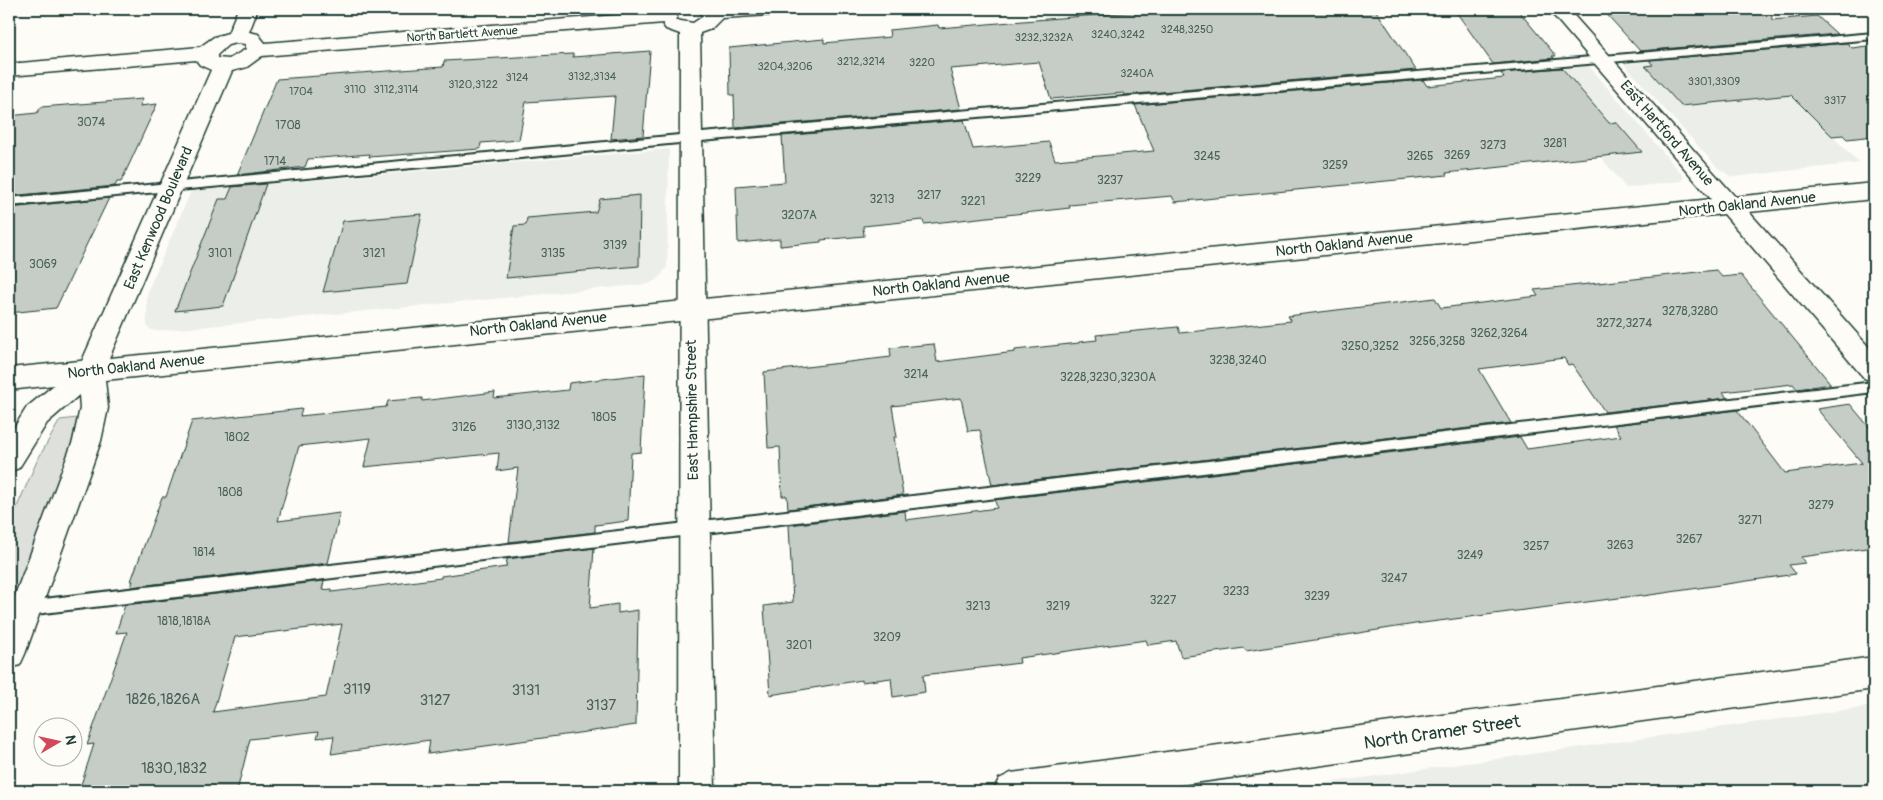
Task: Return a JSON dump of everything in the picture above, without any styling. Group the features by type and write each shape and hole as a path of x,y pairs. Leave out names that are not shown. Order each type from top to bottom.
{"street":[{"path":"236,37 248,9"},
{"path":"677,18 705,24 712,18 711,11 772,9"},
{"name":"East Hartford Avenue","path":"1558,9 1874,371"},
{"name":"North Bartlett Avenue","path":"256,50 677,18"},
{"name":"East Hampshire Street","path":"677,18 690,138 697,791"},
{"path":"9,70 215,59 240,62 256,50 255,41 251,38 236,37 214,45 215,59"},
{"name":"East Kenwood Boulevard","path":"9,460 36,415 91,370 171,187 215,59"},
{"name":"North Oakland Avenue","path":"9,379 1874,191"},
{"name":"East Kenwood Boulevard","path":"9,654 87,441 94,408 91,370"},
{"name":"North Cramer Street","path":"1011,791 1874,673"}],"lane":[{"path":"9,202 690,138 1874,36"},
{"path":"27,608 1874,387"}],"shaded area":[{"path":"1746,53 1859,163 1732,177 1718,168 1624,64"},
{"path":"1589,66 1684,177 1682,181 1626,188 1532,72"},
{"path":"669,149 667,267 658,279 648,284 157,331 151,330 147,326 147,297 149,288 191,191"},
{"path":"77,418 58,505 9,628 9,525 37,461 60,420"},
{"path":"1874,706 1874,791 1269,791"}],"building":[{"path":"1168,9 1375,9 1416,70 1125,95 1124,93 1051,99 1039,62 950,69 961,109 735,128 734,95 730,95 729,48 824,39 824,43 890,37 889,30 938,25 939,28"},
{"path":"1454,9 1517,9 1556,56 1552,56 1554,58 1493,64"},
{"path":"1602,9 1771,9 1772,20 1817,16 1837,34 1640,51"},
{"path":"1847,43 1852,48 1874,45 1874,136 1847,139 1843,135 1832,136 1791,95 1681,106 1645,66 1653,65 1649,60"},
{"path":"650,51 643,136 611,139 615,96 526,102 519,140 481,143 480,149 369,157 370,154 308,159 305,167 237,175 277,79 443,67 444,61 573,54 573,57"},
{"path":"1562,68 1609,123 1616,122 1642,152 1446,173 1447,175 1175,202 1172,196 1069,205 1070,208 924,224 923,220 863,226 864,236 821,240 821,242 780,246 780,239 738,243 736,186 785,182 782,136 964,120 973,149 1049,142 1055,160 1154,151 1135,105 1423,80 1427,86 1504,78 1501,73"},
{"path":"143,99 140,106 157,104 121,182 117,182 115,186 9,196 9,116 37,113 41,107"},
{"path":"266,184 223,306 175,311 219,199 227,199 232,187"},
{"path":"640,195 639,266 506,278 514,226 526,225 527,218 596,212 600,199"},
{"path":"109,198 56,308 9,313 9,208"},
{"path":"422,214 407,284 323,292 343,221"},
{"path":"1716,270 1722,277 1741,275 1831,384 1797,389 1793,384 1723,392 1727,398 1605,412 1572,364 1568,365 1564,358 1479,369 1511,423 992,485 980,430 968,431 961,398 892,406 897,437 894,437 903,495 788,509 787,496 782,496 780,447 768,448 764,372 891,357 890,348 934,344 937,362 1097,340 1096,335 1178,327 1180,333 1291,321 1288,316 1435,298 1441,308 1538,296 1534,290"},
{"path":"645,374 641,452 631,453 628,521 595,525 595,532 509,542 518,468 497,471 499,453 364,467 371,438 299,446 278,521 340,513 328,563 131,587 133,581 131,581 162,497 166,497 192,421 302,409 300,416 386,407 388,401 422,398 422,401 495,392 494,398 568,390 569,383"},
{"path":"1850,404 1874,433 1874,547 1801,557 1805,563 1789,565 1796,574 1643,596 1415,624 1246,651 1244,648 1181,657 1176,641 1148,645 1146,640 1019,658 1020,663 923,675 925,692 893,697 891,678 862,682 862,680 770,695 764,606 793,602 789,525 905,511 906,520 997,508 995,500 1520,437 1527,449 1621,436 1614,425 1737,410 1785,473 1862,463 1817,409"},
{"path":"594,548 590,608 618,604 618,613 638,610 636,725 428,754 430,740 331,754 334,736 317,738 319,731 250,739 237,791 79,791 94,744 87,745 127,632 116,633 125,605 324,581 322,590 332,589 332,592 441,578 441,576 506,567 507,559","holes":["342,624 326,697 213,712 235,637"]}]}
